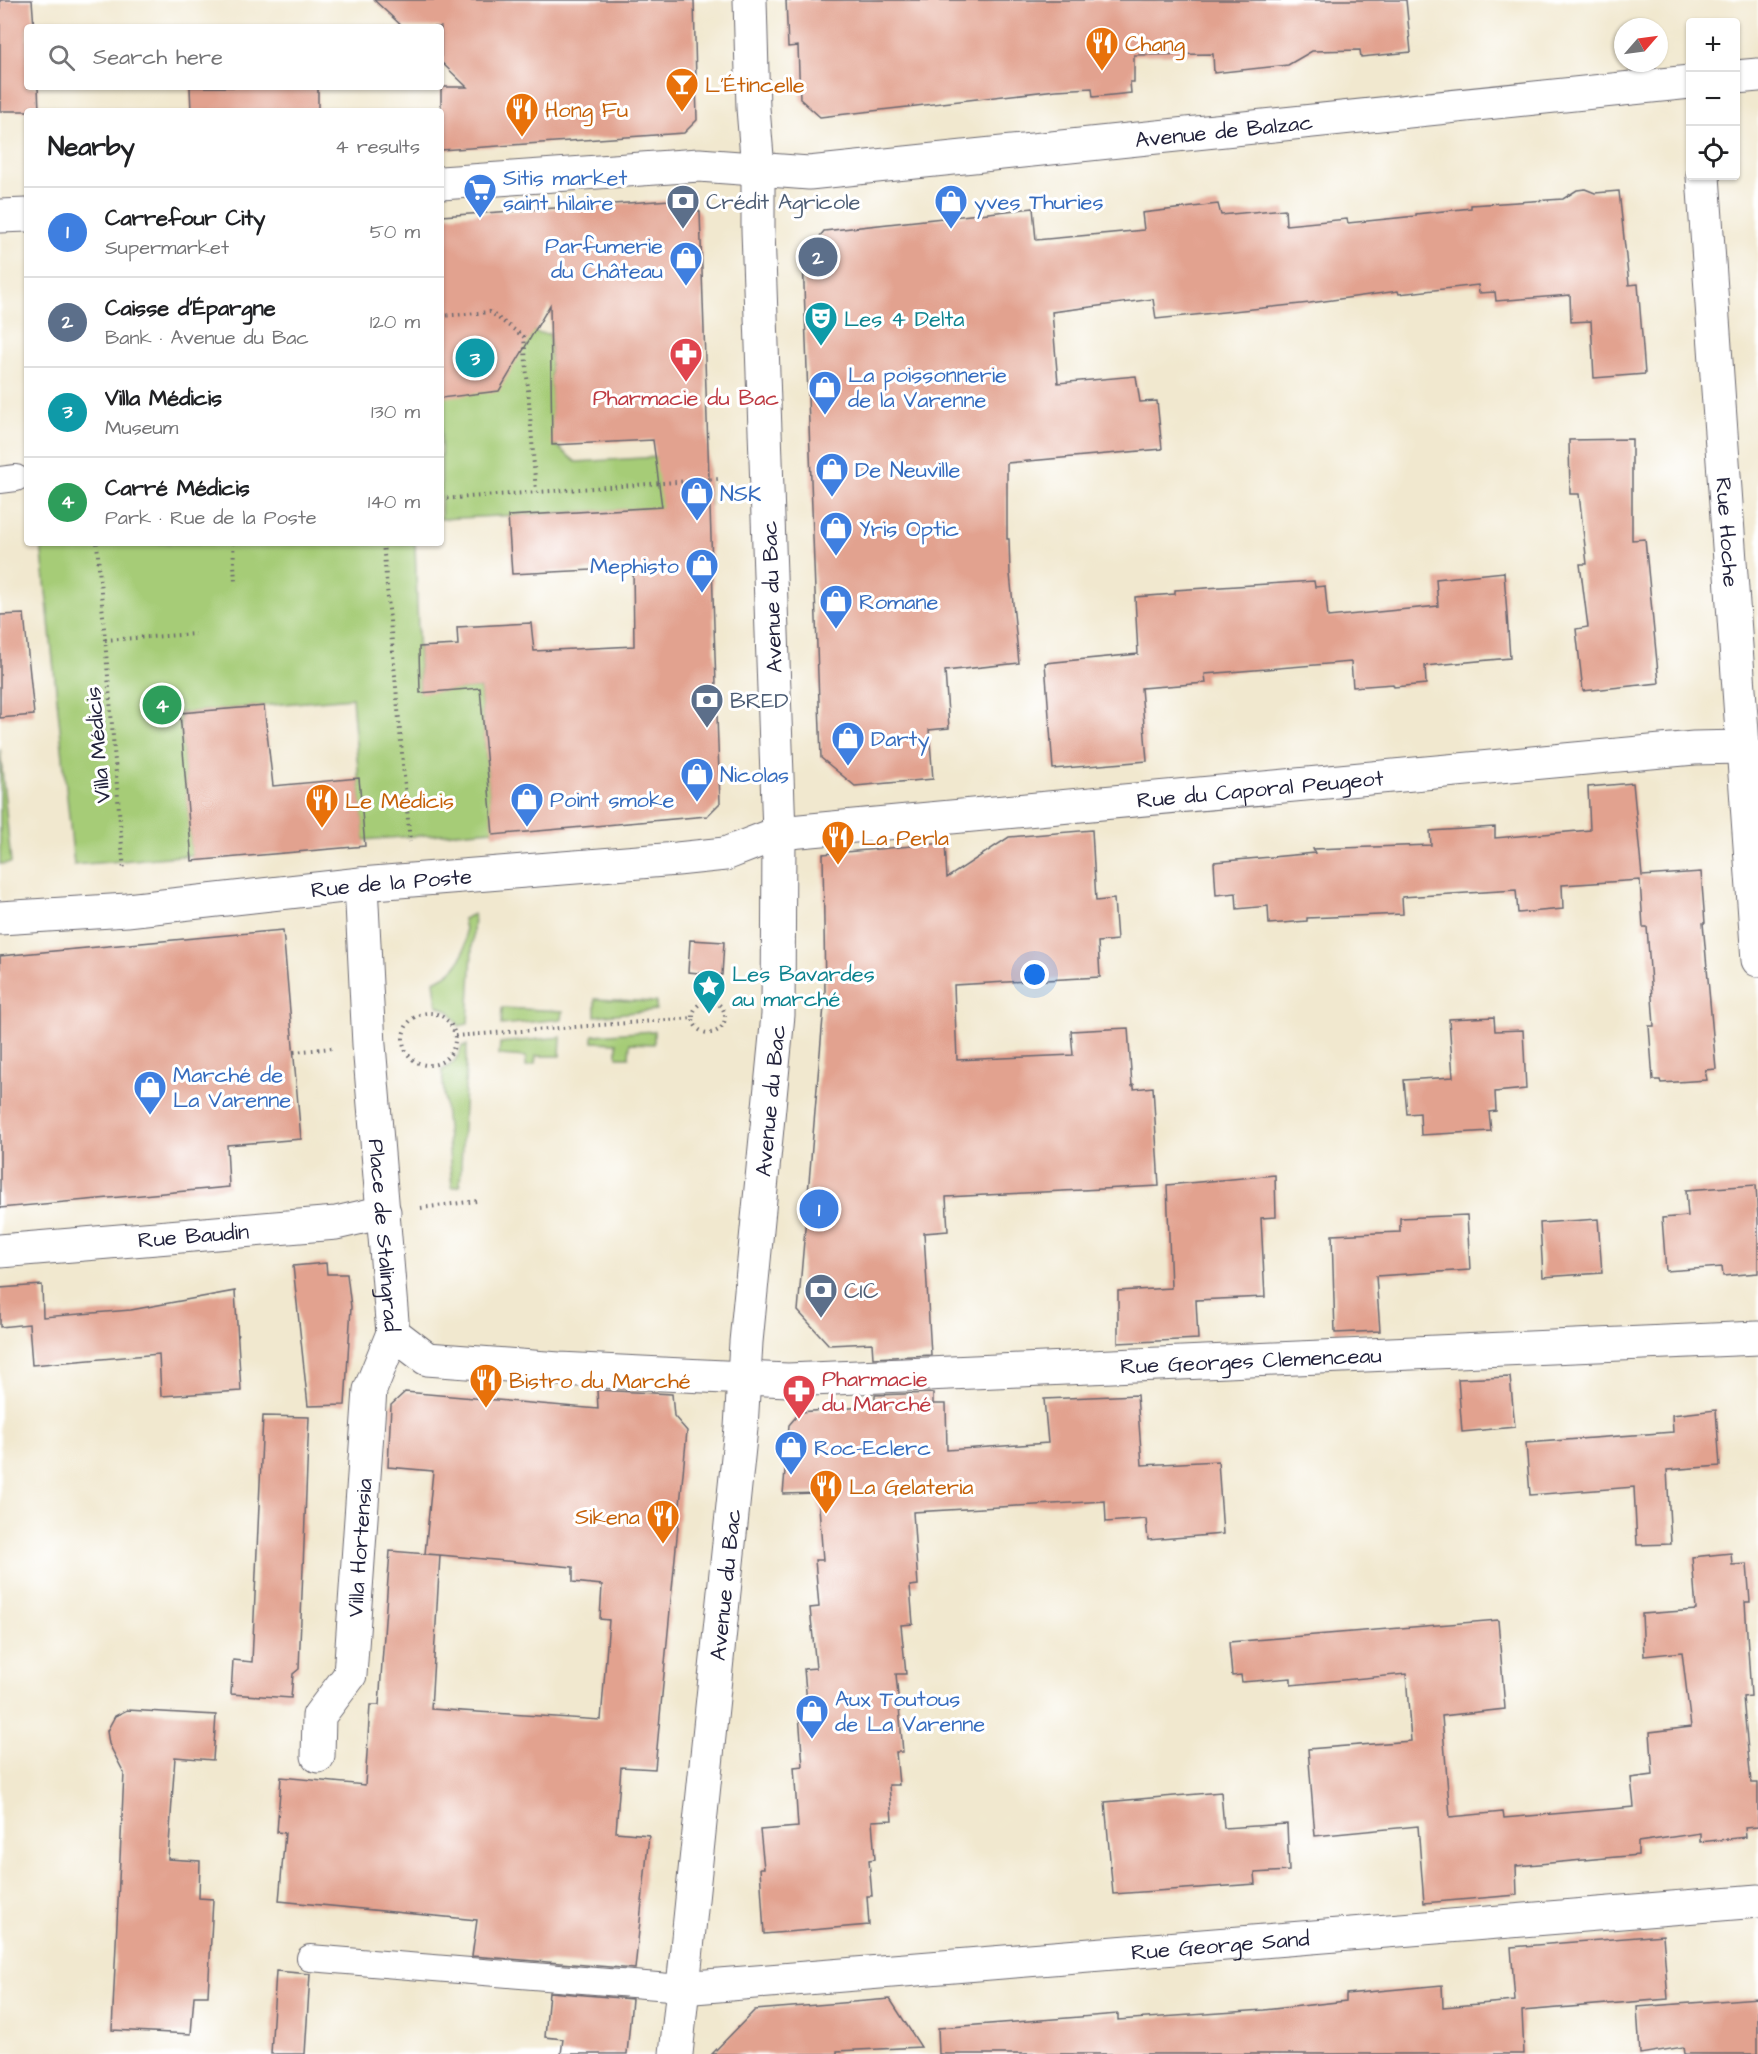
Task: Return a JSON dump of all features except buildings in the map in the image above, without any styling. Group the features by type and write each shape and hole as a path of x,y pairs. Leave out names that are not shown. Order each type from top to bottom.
{"street":[{"name":"Avenue du Bac","path":"676,2054 745,1378 746,1342 778,1015 779,833 758,230 758,169 753,108 750,0"},
{"path":"1740,77 1758,75"},
{"name":"Avenue de Balzac","path":"444,183 699,165 809,173 1686,82"},
{"name":"Rue Hoche","path":"1703,180 1758,960"},
{"path":"0,216 24,215"},
{"name":"Rue du Caporal Peugeot","path":"779,833 1683,749 1742,747"},
{"name":"Rue de la Poste","path":"0,918 127,910 361,884 725,854 779,833"},
{"name":"Place de Stalingrad","path":"361,884 369,1045 393,1334 427,1359 559,1369 745,1378"},
{"name":"Rue Baudin","path":"0,1251 336,1223 384,1212"},
{"name":"Villa Hortensia","path":"318,1756 319,1716 350,1675 370,1390 393,1334"},
{"name":"Rue Georges Clemenceau","path":"745,1378 800,1379 1758,1338"},
{"name":"Rue George Sand","path":"682,1989 1758,1900"}],"lane":[{"path":"310,1958 682,1989"}],"path":[{"path":"444,316 490,312 524,337 536,492"},
{"path":"444,499 718,479"},
{"name":"Villa Médicis","path":"97,546 127,910"},
{"path":"232,546 236,583"},
{"path":"383,546 411,846"},
{"path":"105,640 195,634"},
{"path":"708,1001 722,1006 725,1016 718,1030 708,1032 698,1028 694,1018 699,1004 708,1001"},
{"path":"422,1014 440,1016 447,1021 455,1036 454,1045 446,1059 431,1065 415,1061 405,1049 403,1041 408,1024 422,1014"},
{"path":"455,1036 694,1018"},
{"path":"384,1212 477,1201"}],"green space":[{"path":"444,294 502,302 537,333 550,334 553,443 576,462 707,454 710,505 444,519"},
{"path":"41,546 415,546 420,692 480,688 493,830 364,840 352,698 180,713 192,855 74,865"},
{"path":"0,749 11,863 0,864"},
{"path":"474,914 468,1024 459,1026 450,1012 437,1005 434,981 458,964 466,939 463,919"},
{"path":"595,999 656,1002 656,1010 595,1016"},
{"path":"502,1008 563,1011 562,1019 501,1025"},
{"path":"654,1031 654,1044 630,1043 629,1057 617,1057 617,1043 593,1042 593,1035"},
{"path":"561,1037 560,1056 536,1056 535,1064 526,1067 526,1057 499,1055 500,1043"},
{"path":"467,1045 460,1186 452,1187 442,1070 455,1060 462,1046"}],"place":[{"name":"Chang","path":"1102,72"},
{"name":"L'Étincelle","path":"682,113"},
{"name":"Hong Fu","path":"522,138"},
{"name":"Sitis market saint hilaire","path":"480,219"},
{"name":"Crédit Agricole","path":"683,230"},
{"name":"yves Thuries","path":"951,230"},
{"name":"Caisse d'Épargne","path":"818,257"},
{"name":"Parfumerie du Château","path":"686,287"},
{"name":"Les 4 Delta","path":"821,347"},
{"name":"Villa Médicis","path":"475,358"},
{"name":"Pharmacie du Bac","path":"686,383"},
{"name":"La poissonnerie de la Varenne","path":"825,416"},
{"name":"De Neuville","path":"832,498"},
{"name":"NSK","path":"697,522"},
{"name":"Yris Optic","path":"836,557"},
{"name":"Mephisto","path":"702,594"},
{"name":"Romane","path":"836,630"},
{"name":"Carré Médicis","path":"162,705"},
{"name":"BRED","path":"707,729"},
{"name":"Darty","path":"848,767"},
{"name":"Nicolas","path":"697,803"},
{"name":"Point smoke","path":"527,828"},
{"name":"Le Médicis","path":"322,829"},
{"name":"La Perla","path":"838,866"},
{"name":"Les Bavardes au marché","path":"709,1015"},
{"name":"Marché de La Varenne","path":"150,1116"},
{"name":"Carrefour City","path":"819,1209"},
{"name":"CIC","path":"821,1319"},
{"name":"Bistro du Marché","path":"486,1409"},
{"name":"Pharmacie du Marché","path":"799,1420"},
{"name":"Roc-Eclerc","path":"791,1476"},
{"name":"La Gelateria","path":"826,1515"},
{"name":"Sikena","path":"663,1545"},
{"name":"Aux Toutous de La Varenne","path":"812,1740"}]}
